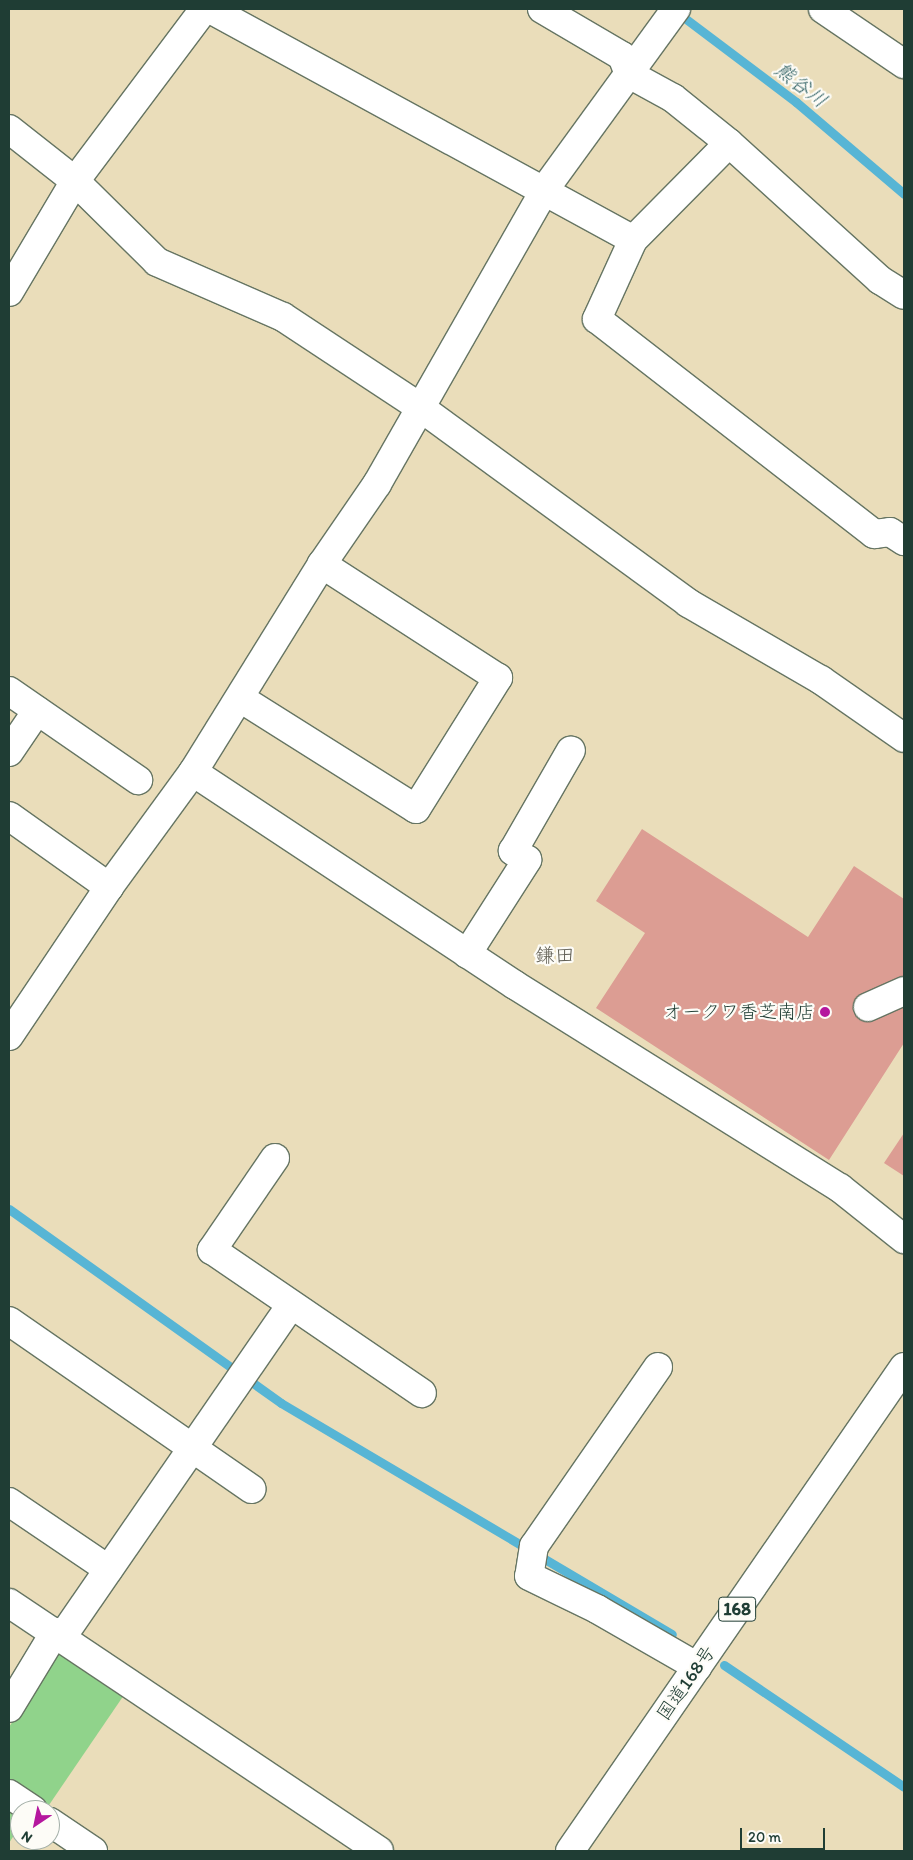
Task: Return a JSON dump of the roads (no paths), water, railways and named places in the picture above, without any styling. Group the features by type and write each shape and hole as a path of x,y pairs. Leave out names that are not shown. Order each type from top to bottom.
{"main road":[{"path":"9,292 75,181 204,9"},
{"path":"210,9 545,190 633,240"},
{"path":"542,9 622,56 629,74 673,98 729,143 880,280 904,295"},
{"path":"9,1036 109,887 193,772 322,564 377,484 545,190 676,9"},
{"path":"823,9 904,64"},
{"path":"9,130 75,181 157,262 283,317 421,408 688,603 820,680 904,738"},
{"path":"729,143 633,240 597,319 874,534 890,532 904,541"},
{"path":"240,698 416,810 498,678 322,564"},
{"path":"9,692 138,780"},
{"path":"9,752 37,710"},
{"path":"467,954 527,860 512,851 571,750"},
{"path":"193,772 467,954 840,1188 904,1239"},
{"path":"9,816 109,887"},
{"path":"868,1006 904,991"},
{"path":"275,1158 212,1250 422,1393"},
{"path":"9,1708 58,1634 108,1569 291,1305"},
{"path":"9,1321 252,1490"},
{"path":"658,1367 532,1555 529,1576 597,1609 698,1666"},
{"name":"国道168号","path":"570,1851 904,1367"},
{"path":"9,1502 108,1569"},
{"path":"9,1603 58,1634 379,1851"},
{"path":"60,1829 92,1851"}],"waterway":[{"name":"熊谷川","path":"678,13 796,102 904,194"},
{"path":"9,1209 281,1403 672,1634"},
{"path":"724,1665 904,1787"}],"place":[{"name":"オークワ香芝南店","path":"825,1012"}],"district":[{"name":"鎌田","path":"555,955"}]}
